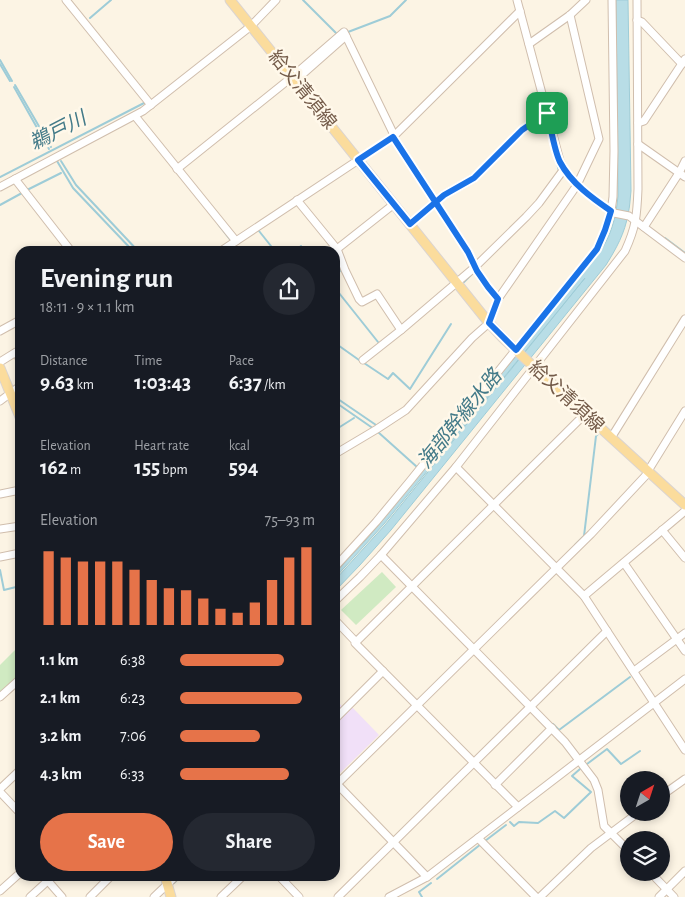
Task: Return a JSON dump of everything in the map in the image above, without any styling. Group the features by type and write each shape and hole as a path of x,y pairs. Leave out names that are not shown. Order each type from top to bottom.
{"main road":[{"name":"給父清須線","path":"230,0 489,323 532,365 685,505"},
{"path":"0,368 15,405"},
{"path":"166,881 172,897"}],"street":[{"path":"66,0 88,24 152,103"},
{"path":"72,0 88,24"},
{"path":"0,187 144,111 250,26 276,0"},
{"path":"518,0 560,161 564,169 577,185 612,212 629,216 685,258"},
{"path":"529,44 570,15 586,0"},
{"path":"340,561 393,502 517,351 597,249 612,212 614,151 612,0"},
{"path":"340,596 381,555 456,467 532,365 625,252 636,222 638,189 637,0"},
{"path":"229,246 393,136 520,11"},
{"path":"340,451 406,410 472,338 489,323 498,299 577,185 599,138 570,15"},
{"path":"637,20 642,22 684,62 644,121 638,123"},
{"path":"177,169 293,79 344,32 393,136 468,252 477,271 498,299"},
{"path":"410,224 444,195 474,178 522,130 547,113"},
{"path":"135,116 236,242"},
{"path":"638,144 682,175"},
{"path":"644,227 682,175 685,161"},
{"path":"363,360 475,267 539,203 564,169"},
{"path":"15,179 68,246"},
{"path":"297,200 335,246"},
{"path":"340,247 394,204"},
{"path":"340,258 359,299 362,302 377,294 401,330"},
{"path":"611,438 685,319"},
{"path":"0,332 15,323"},
{"path":"0,362 15,353"},
{"path":"0,401 15,390"},
{"path":"340,778 554,567 591,534 648,472 685,411"},
{"path":"356,642 586,414"},
{"path":"456,467 584,596 685,750"},
{"path":"0,494 15,491"},
{"path":"584,596 685,511"},
{"path":"0,528 15,526"},
{"path":"662,530 685,558"},
{"path":"0,557 15,554"},
{"path":"381,555 566,742 594,780 598,790 604,826 620,842"},
{"path":"624,563 685,651"},
{"path":"340,625 356,642 355,644 518,807"},
{"path":"338,897 607,631"},
{"path":"634,671 685,633"},
{"path":"340,714 383,671"},
{"path":"389,897 427,877 685,679"},
{"path":"0,697 15,684"},
{"path":"495,784 552,728"},
{"path":"15,775 0,790 15,807"},
{"path":"670,790 685,779"},
{"path":"340,786 427,877"},
{"path":"540,897 591,848 627,821"},
{"path":"478,838 536,897"},
{"path":"669,894 685,872"},
{"path":"0,891 15,878"},
{"path":"659,897 669,894 685,878"},
{"path":"30,897 48,881"},
{"path":"51,881 62,897"},
{"path":"90,897 106,881"},
{"path":"154,897 165,881"},
{"path":"221,897 238,881"},
{"path":"284,881 300,897"},
{"path":"658,881 669,894"}],"shaded area":[{"path":"340,704 346,710 351,706 379,735 340,773"}],"green space":[{"path":"382,572 396,587 356,625 341,610"},
{"path":"15,650 15,681 0,695 0,665"}],"water":[{"path":"616,0 628,0 631,191 627,221 620,241 606,265 391,530 340,586 340,574 385,525 585,278 384,524 340,572 340,568 381,522 597,256 606,242 614,220 618,196"}],"waterway":[{"path":"90,18 111,0"},
{"path":"303,0 337,34"},
{"path":"348,32 390,16 406,0"},
{"path":"0,60 12,81"},
{"path":"0,64 10,81"},
{"path":"15,85 51,147"},
{"path":"14,87 49,149"},
{"name":"鵜戸川","path":"0,177 146,102"},
{"path":"556,159 559,171"},
{"path":"57,161 73,188 128,246"},
{"path":"61,161 76,185 133,246"},
{"path":"27,190 61,173"},
{"path":"0,205 22,193"},
{"path":"218,224 232,242"},
{"path":"259,231 271,246"},
{"path":"665,238 685,253"},
{"path":"464,282 471,275"},
{"path":"340,294 378,342"},
{"path":"364,363 388,379 393,373 410,389 451,324"},
{"path":"340,347 359,360"},
{"path":"340,400 376,425"},
{"path":"340,405 374,429"},
{"path":"340,427 354,418"},
{"path":"575,545 584,536 596,436 598,434 584,421"},
{"name":"海部幹線水路","path":"378,432 417,467"},
{"path":"0,570 4,590 15,587"},
{"path":"553,724 559,730 630,677"},
{"path":"587,764 607,749 621,764 640,751"},
{"path":"510,822 514,826 519,822 538,823 555,811 564,818 591,792 572,776 580,769"},
{"path":"485,841 506,825"},
{"path":"437,879 481,844"},
{"path":"422,897 419,892 431,883"}],"route":[{"path":"547,113 522,130 474,178 444,195 436,202 410,224 358,160 393,137 436,202 468,252 477,271 498,299 489,323 516,350 597,249 611,211 577,185 564,169 560,161 547,113"}]}
